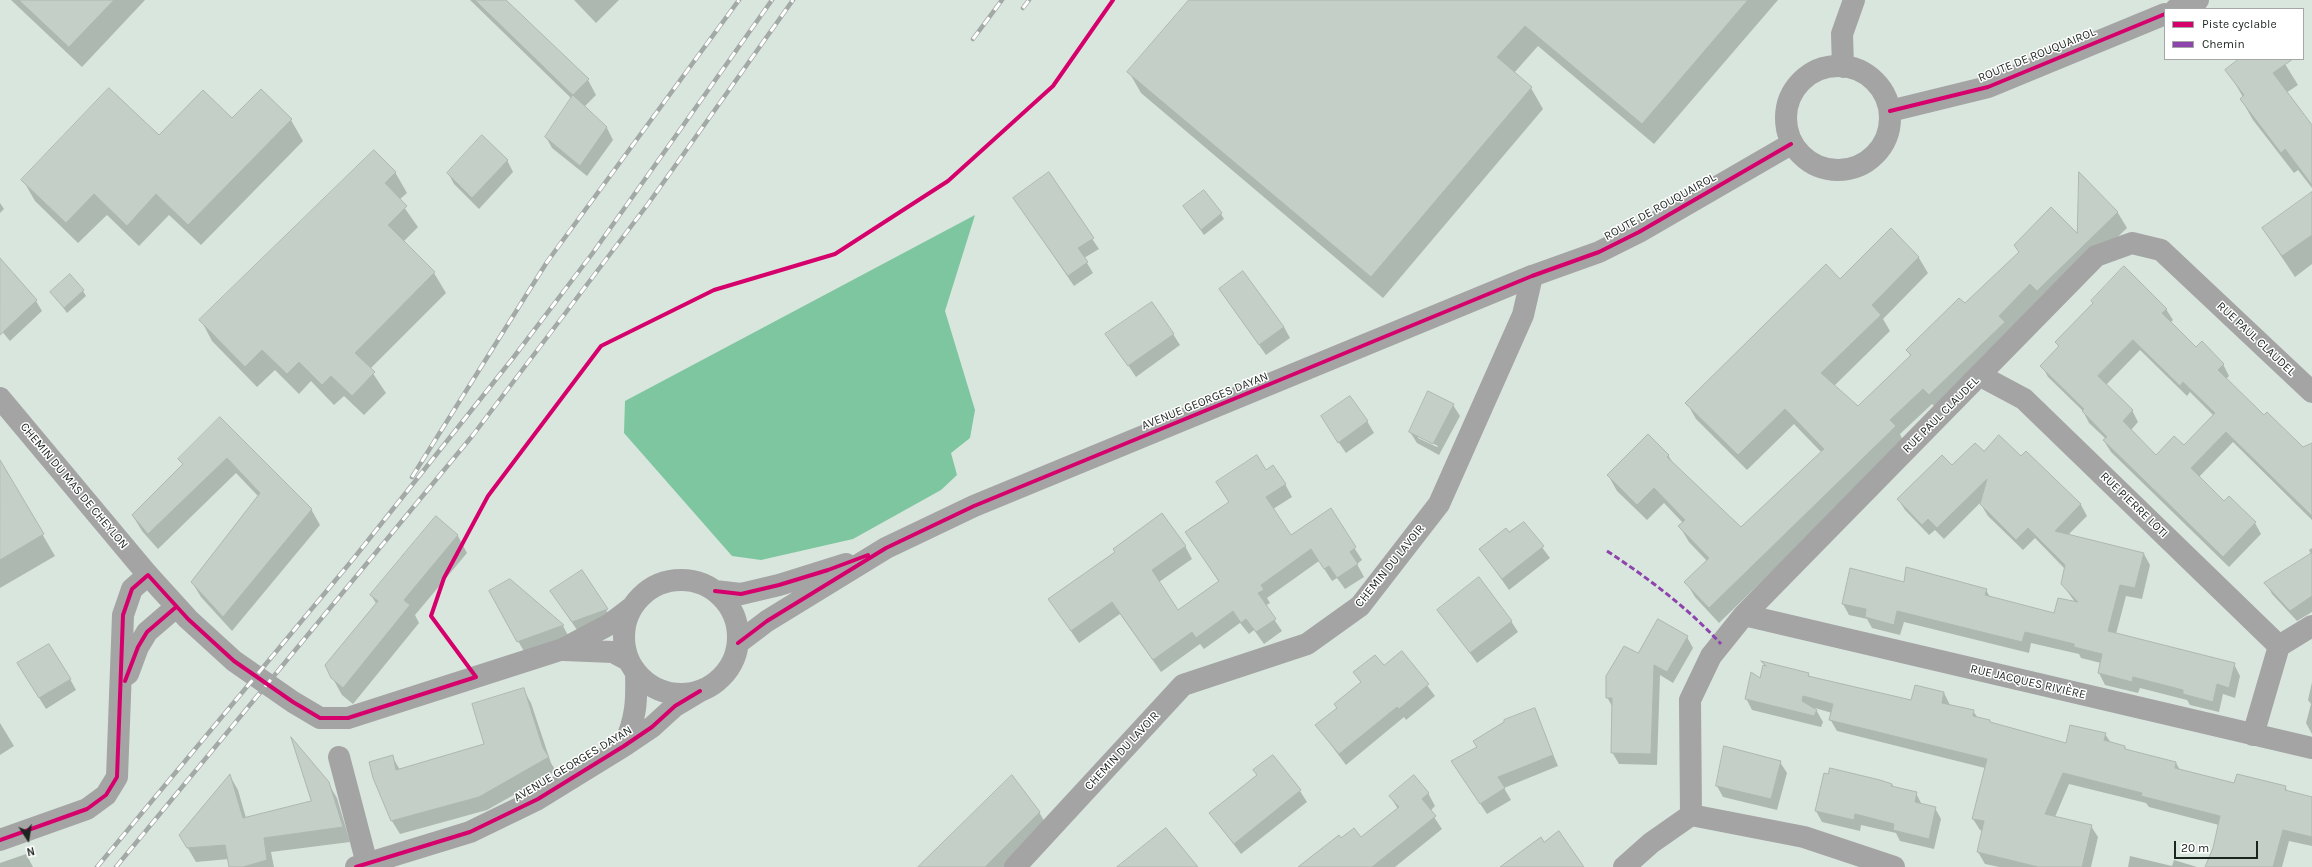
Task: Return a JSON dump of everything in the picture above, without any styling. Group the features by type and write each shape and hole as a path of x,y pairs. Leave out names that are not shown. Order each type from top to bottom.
{"street":[{"path":"1843,67 1842,34 1854,0"},
{"path":"2178,8 2198,0"},
{"name":"ROUTE DE ROUQUAIROL","path":"1890,111 1988,87 2164,14"},
{"path":"1843,67 1860,71 1874,81 1884,94 1890,111 1888,132 1879,150 1863,164 1843,170 1822,168 1804,159 1792,144 1786,124 1787,106 1795,89 1808,76 1824,68 1843,67"},
{"name":"ROUTE DE ROUQUAIROL","path":"1532,276 1599,252 1639,232 1792,144"},
{"name":"RUE PAUL CLAUDEL","path":"1691,815 1690,700 1711,656 1744,615 2096,256 2132,243 2161,250 2312,392"},
{"name":"AVENUE GEORGES DAYAN","path":"715,591 740,594 779,585 828,570 886,548 974,506 1532,276"},
{"name":"CHEMIN DU LAVOIR","path":"1015,867 1183,685 1307,644 1360,606 1439,504 1523,315 1532,276"},
{"name":"RUE PIERRE LOTI","path":"1979,376 2024,399 2279,646"},
{"name":"CHEMIN DU MAS DE CHEYLON","path":"0,398 148,575"},
{"name":"AVENUE GEORGES DAYAN","path":"738,643 767,621 886,548"},
{"path":"0,840 87,809 106,795 117,777 122,688 123,615 132,589 148,575 182,613 234,660 293,702 320,718 348,718 563,650 610,624 631,608 643,594 656,586 671,580 690,580 715,591 725,600 736,619 738,643 732,663 727,671 714,684 700,691 682,694 661,690 649,684 632,666 613,652 563,650"},
{"path":"631,608 624,634 632,666"},
{"path":"122,688 138,647 147,632 182,613"},
{"name":"RUE JACQUES RIVIÈRE","path":"1744,615 2312,748"},
{"path":"2253,735 2279,646 2312,626"},
{"name":"AVENUE GEORGES DAYAN","path":"624,745 633,725 637,700 632,666"},
{"name":"AVENUE GEORGES DAYAN","path":"370,865 470,832 538,799 652,727 675,706 700,691"},
{"path":"339,757 370,865"},
{"path":"1624,867 1651,843 1691,815 1804,837 1894,867"}],"shaded area":[{"path":"975,215 945,311 975,410 970,438 951,453 957,475 941,490 853,539 761,560 732,556 624,433 625,401"}],"building":[{"path":"19,0 114,0 69,47"},
{"path":"475,0 506,0 589,79 573,95"},
{"path":"1189,0 1748,0 1642,124 1525,26 1497,57 1532,87 1371,277 1127,72"},
{"path":"2238,60 2292,60 2273,73 2312,125 2312,185 2285,149 2281,153 2240,99 2244,95 2225,70"},
{"path":"109,88 159,135 203,90 232,118 261,89 292,119 188,225 156,194 127,226 94,194 66,223 21,180"},
{"path":"573,95 607,127 580,166 545,137"},
{"path":"482,135 508,160 472,198 447,173"},
{"path":"374,150 396,172 385,183 407,206 388,225 435,272 355,353 375,372 352,396 331,376 322,385 299,362 287,374 262,350 245,367 199,320"},
{"path":"1049,172 1094,238 1078,248 1088,262 1068,276 1013,198"},
{"path":"2079,172 2118,212 2037,291 2030,284 1999,316 2005,322 1929,395 1923,389 1890,420 1896,426 1709,608 1684,582 1709,558 1678,526 1685,520 1654,488 1637,505 1607,475 1648,434 1669,455 1667,457 1741,527 1824,449 1785,409 1738,455 1685,403 1826,264 1840,279 1891,228 1919,257 1872,305 1881,315 1821,373 1858,406 1911,355 1906,350 1959,298 1965,303 2019,252 2014,245 2051,207 2077,233"},
{"path":"1204,190 1222,213 1201,230 1183,206"},
{"path":"2312,192 2312,235 2282,256 2262,228"},
{"path":"0,258 37,300 0,335"},
{"path":"2124,266 2167,309 2162,313 2196,347 2202,341 2224,364 2218,370 2264,415 2267,412 2303,447 2312,443 2312,516 2226,432 2191,468 2224,501 2229,496 2256,522 2223,557 2103,440 2107,437 2082,411 2084,409 2040,366 2059,346 2055,342 2093,303 2091,301","holes":["2133,340 2180,386 2183,382 2215,413 2184,445 2174,436 2156,455 2123,421 2133,410 2098,376"]},
{"path":"1243,271 1284,327 1259,345 1219,289"},
{"path":"70,274 84,290 64,308 50,292"},
{"path":"1152,302 1174,334 1128,366 1105,334"},
{"path":"1428,391 1454,404 1433,444 1409,432"},
{"path":"1350,396 1368,421 1338,443 1321,416"},
{"path":"220,417 312,509 223,617 191,582 260,493 227,458 148,534 132,515 183,464 178,459"},
{"path":"1999,435 2021,456 2026,451 2081,504 2055,531 2144,553 2135,588 2120,585 2108,631 2235,663 2229,688 2217,684 2213,702 2183,694 2183,690 2133,677 2132,682 2098,673 2102,654 2074,647 2074,644 2025,632 2022,642 1897,611 1894,625 1865,617 1866,609 1842,604 1850,568 1904,582 1906,567 1987,589 1985,595 2054,613 2058,598 2078,602 2061,584 2065,565 2028,528 2016,540 1980,504 1987,479 1937,528 1928,519 1922,525 1897,499 1942,455 1952,465 1975,443 1984,451"},
{"path":"1257,455 1266,470 1273,465 1286,484 1266,497 1291,535 1331,508 1356,547 1350,552 1358,564 1337,578 1329,566 1324,569 1311,549 1261,585 1264,590 1258,593 1276,619 1256,632 1246,619 1241,623 1233,611 1196,638 1192,632 1153,660 1112,602 1071,631 1048,599 1115,552 1113,549 1162,513 1186,546 1152,570 1178,610 1219,581 1185,532 1229,502 1216,482"},
{"path":"0,460 44,534 0,560"},
{"path":"436,516 458,535 404,600 410,605 343,688 331,678 325,665 378,601 370,595"},
{"path":"1524,522 1544,546 1502,579 1479,549 1506,528 1509,532"},
{"path":"2312,553 2312,596 2290,611 2264,583"},
{"path":"582,570 608,609 572,622 550,591"},
{"path":"1479,577 1512,621 1470,653 1437,610"},
{"path":"510,579 564,625 517,642 489,591"},
{"path":"1658,619 1688,636 1667,672 1654,665 1651,754 1611,753 1612,698 1606,698 1606,676 1624,646 1638,653"},
{"path":"49,644 71,679 39,698 17,663"},
{"path":"1402,651 1429,684 1399,709 1397,707 1339,754 1315,725 1337,708 1334,704 1361,682 1353,672 1375,655 1384,665"},
{"path":"1761,661 1809,673 1808,676 1911,700 1915,685 1944,692 1942,703 1974,710 1973,716 2066,743 2070,725 2106,733 2104,740 2125,746 2125,749 2176,762 2175,768 2234,783 2237,774 2286,786 2285,790 2312,797 2312,837 2283,830 2273,867 2205,867 2213,848 2220,816 2141,796 2142,793 2063,773 2045,814 2092,825 2082,867 2038,867 1977,852 1984,821 1972,819 1987,759 1829,720 1833,704 1803,696 1802,701 1817,710 1814,716 1745,699 1751,672 1760,678 1763,665 1766,666"},
{"path":"524,688 543,748 549,757 479,797 391,821 373,778 369,762 393,755 396,770 484,744 472,704"},
{"path":"1535,708 1553,755 1498,777 1505,788 1480,804 1451,761 1477,747 1473,741 1504,722 1504,720"},
{"path":"291,737 329,782 343,827 264,838 267,860 243,867 229,867 225,845 187,848 179,835 230,774 243,818 311,801"},
{"path":"1724,746 1781,761 1771,799 1716,786"},
{"path":"1273,755 1301,790 1234,844 1209,813 1257,775 1253,770"},
{"path":"1830,768 1880,780 1892,784 1891,786 1917,792 1915,802 1936,807 1929,839 1893,830 1894,824 1855,814 1854,820 1815,811 1824,773 1828,774"},
{"path":"1012,775 1040,812 985,867 918,867"},
{"path":"1414,775 1429,793 1422,799 1436,816 1372,867 1298,867 1339,835 1341,838 1354,828 1361,837 1399,807 1389,796"},
{"path":"1166,828 1198,867 1117,867"},
{"path":"1559,831 1584,867 1500,867 1541,837 1544,842"}],"railway":[{"path":"412,477 547,262 739,0"},
{"path":"97,867 354,558 513,358 592,254 772,0"},
{"path":"116,867 473,435 648,204 793,0"},
{"path":"973,39 1002,0"},
{"path":"1023,8 1029,0"}],"marked path":[{"path":"1607,551 1667,594 1695,618 1721,644"}],"cycle path":[{"path":"0,840 87,809 106,795 117,777 123,615 132,589 148,575 188,619 234,661 293,702 320,718 348,718 476,677 431,616 444,578 488,496 601,346 714,290 835,254 948,181 1053,86 1113,0"},
{"path":"1890,111 1988,87 2164,14"},
{"path":"738,643 767,621 886,548 974,506 1532,276 1599,252 1639,232 1791,144"},
{"path":"715,591 741,594 779,585 828,570 868,555"},
{"path":"125,681 138,647 147,632 176,607"},
{"path":"356,867 470,832 538,799 624,746 652,727 675,706 700,691"}]}
